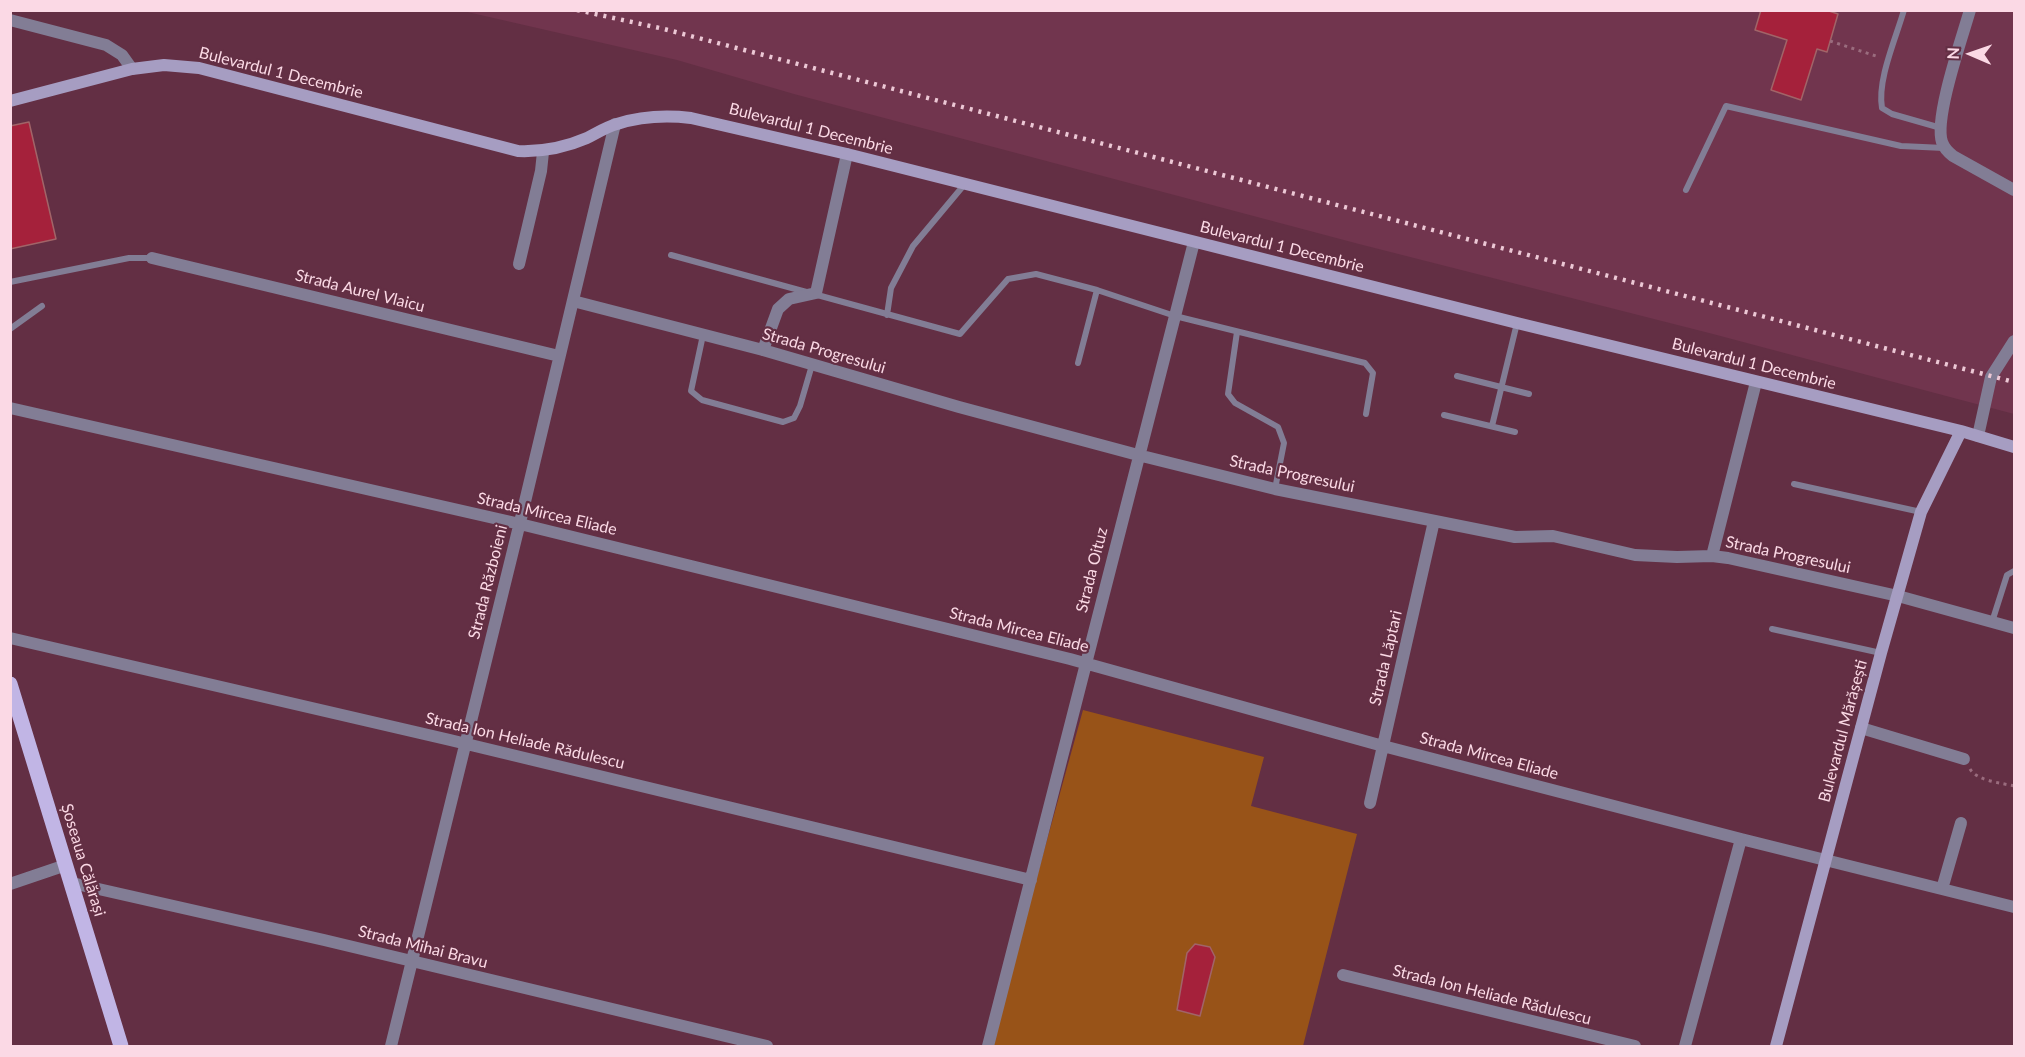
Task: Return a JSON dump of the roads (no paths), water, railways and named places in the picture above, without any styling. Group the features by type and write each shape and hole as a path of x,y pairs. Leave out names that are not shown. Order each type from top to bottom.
{"main road":[{"name":"Șoseaua Călărași","path":"10,684 122,1047"}],"street":[{"path":"1970,10 1947,94 1941,140 1945,148 1973,168 2014,190"},
{"path":"10,20 106,45 122,55 132,69"},
{"name":"Bulevardul 1 Decembrie","path":"10,101 132,69 164,64 199,68 518,151 543,152 566,146 615,124 645,117 667,115 691,118 847,154 1517,323 1961,431 2014,447"},
{"name":"Strada Războieni","path":"390,1047 520,524 615,124"},
{"path":"519,264 541,171 543,152"},
{"path":"763,350 778,309 789,298 816,293 847,154"},
{"name":"Strada Oituz","path":"988,1047 1084,663 1194,242"},
{"name":"Strada Aurel Vlaicu","path":"152,258 559,356"},
{"name":"Strada Progresului","path":"573,301 763,350 1138,455 1275,489 1515,537 1552,536 1635,555 1712,556 1898,596 2014,628"},
{"path":"1978,436 1991,378 2014,341"},
{"path":"1712,556 1756,382"},
{"name":"Strada Mircea Eliade","path":"10,408 520,524 1084,663 1383,746 2014,907"},
{"name":"Bulevardul Mărășești","path":"1776,1047 1881,652 1921,512 1961,431"},
{"name":"Strada Lăptari","path":"1370,803 1434,521"},
{"name":"Strada Ion Heliade Rădulescu","path":"10,638 465,743 1031,880"},
{"path":"1861,728 1964,759"},
{"path":"1942,889 1960,823"},
{"path":"1685,1047 1741,839"},
{"path":"10,884 66,865"},
{"name":"Strada Mihai Bravu","path":"72,883 411,961 767,1047"},
{"name":"Strada Ion Heliade Rădulescu","path":"1342,975 1635,1047"}],"lane":[{"path":"1904,10 1880,98 1882,108 1892,114 1941,128"},
{"path":"1686,190 1726,106 1901,146 1945,148"},
{"path":"886,315 891,288 913,246 964,185"},
{"path":"670,255 816,293 886,315 960,333 1008,279 1035,274 1097,290 1175,316 1365,363 1373,373 1366,414"},
{"path":"10,282 129,258 152,258"},
{"path":"1078,363 1097,290"},
{"path":"10,329 42,306"},
{"path":"1492,426 1517,323"},
{"path":"1237,332 1228,394 1235,403 1278,427 1284,443 1275,489"},
{"path":"703,334 691,391 702,400 783,422 794,418 800,406 812,365"},
{"path":"1457,376 1529,394"},
{"path":"1444,415 1515,432"},
{"path":"1794,484 1921,512"},
{"path":"1992,622 2007,575 2014,571"},
{"path":"1772,629 1881,652"}],"railway":[{"path":"577,10 664,29 2014,382"}]}
